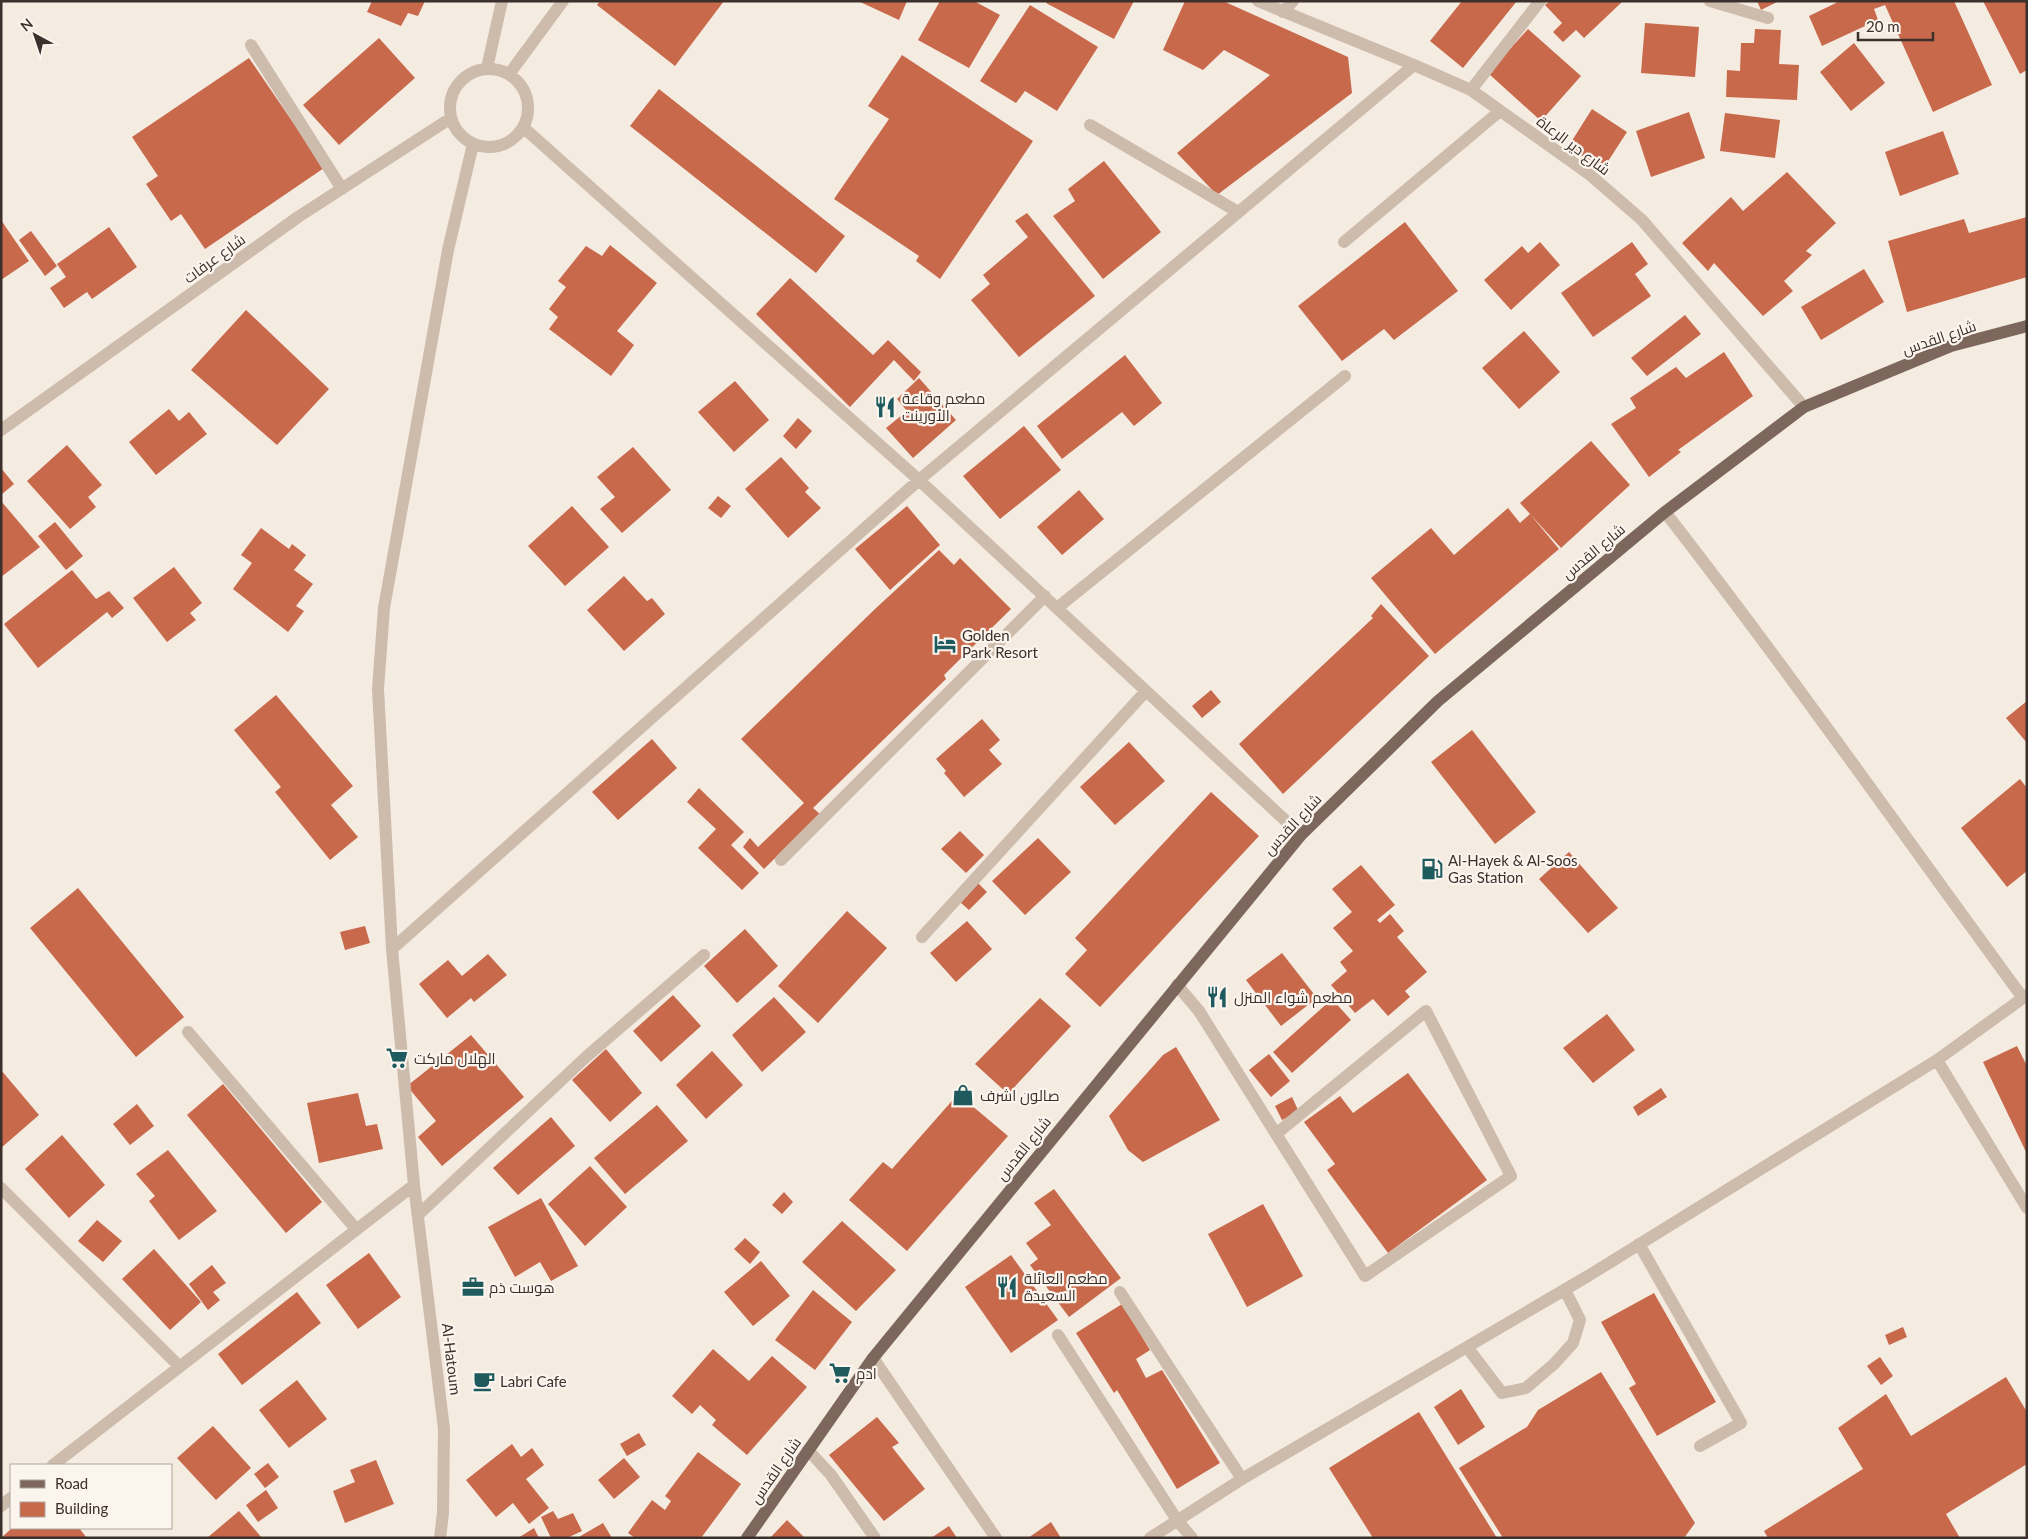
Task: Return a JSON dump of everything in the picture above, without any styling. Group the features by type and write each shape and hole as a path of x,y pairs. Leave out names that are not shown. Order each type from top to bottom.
{"main road":[{"name":"شارع القدس","path":"747,1538 873,1358 1177,985 1301,835 1438,701 1665,512 1804,407 1951,346 2027,326"}],"street":[{"path":"487,68 502,1"},
{"path":"510,73 564,1"},
{"name":"شارع دير الرعاة","path":"1258,1 1471,90 1589,174 1642,220 1804,407"},
{"path":"1283,12 1293,1"},
{"path":"1471,90 1540,1"},
{"path":"1710,1 1768,18"},
{"path":"251,45 342,189"},
{"path":"392,949 919,480 1414,65"},
{"path":"487,68 510,73 522,85 529,108 524,128 514,139 493,147 473,144 458,133 450,118 452,94 464,77 487,68"},
{"path":"1344,242 1500,111"},
{"name":"شارع عرفات","path":"1,430 298,217 450,118"},
{"path":"1090,125 1238,212"},
{"path":"524,128 919,480 1301,835"},
{"name":"Al-Hatoum","path":"440,1538 443,1513 444,1429 414,1185 392,949 378,689 384,608 448,250 473,144"},
{"path":"1057,608 1345,376"},
{"path":"1150,1538 1242,1479 1565,1290 1937,1060 2025,997 1924,863 1857,767 1723,586 1665,512"},
{"path":"781,860 1045,596"},
{"path":"922,938 1146,691"},
{"path":"418,1215 586,1058 704,955"},
{"path":"1177,985 1199,1011 1276,1134 1365,1276 1511,1176 1426,1011 1276,1134"},
{"path":"188,1032 356,1229"},
{"path":"1937,1060 2027,1208"},
{"path":"55,1464 414,1185"},
{"path":"1,1188 179,1366"},
{"path":"1639,1244 1741,1423 1700,1446"},
{"path":"1468,1347 1502,1393 1526,1388 1554,1364 1573,1342 1580,1320 1565,1290"},
{"path":"1120,1292 1242,1479"},
{"path":"1058,1335 1177,1520 1192,1538"},
{"path":"873,1358 996,1538"},
{"path":"808,1450 831,1475 875,1538"}],"building":[{"path":"372,1 425,1 418,16 408,13 401,26 367,12"},
{"path":"600,1 724,1 675,66 597,5"},
{"path":"858,1 907,1 899,20"},
{"path":"940,1 974,1 1000,15 969,68 918,40"},
{"path":"1047,1 1134,1 1114,39 1046,3"},
{"path":"1185,1 1223,1 1348,57 1352,93 1217,195 1177,153 1270,75 1224,50 1203,70 1163,50"},
{"path":"1462,1 1517,1 1463,68 1430,41"},
{"path":"1550,1 1622,2 1584,38 1576,30 1563,42 1553,32 1562,23 1545,5"},
{"path":"1757,1 1779,1 1761,10"},
{"path":"1840,1 1954,1 1992,85 1933,112 1885,5 1874,9 1878,20 1822,46 1809,16"},
{"path":"1983,1 2027,1 2027,70 2020,74"},
{"path":"1030,5 1098,47 1057,111 1025,91 1016,103 980,81"},
{"path":"1645,23 1699,27 1695,77 1641,73"},
{"path":"1528,29 1581,76 1541,121 1488,73"},
{"path":"1755,29 1781,30 1779,64 1799,65 1797,100 1726,97 1727,70 1740,71 1741,43 1754,43"},
{"path":"379,38 415,78 339,145 303,105"},
{"path":"1854,43 1885,83 1851,111 1820,72"},
{"path":"902,55 1033,141 940,279 916,261 919,256 834,199 889,119 868,106"},
{"path":"249,58 324,168 205,249 181,214 171,221 146,184 158,176 132,137"},
{"path":"659,89 845,236 816,273 630,126"},
{"path":"1592,109 1627,132 1603,169 1568,147"},
{"path":"1689,112 1705,158 1651,177 1636,131"},
{"path":"1725,113 1780,120 1775,158 1720,151"},
{"path":"1943,131 1959,174 1900,196 1885,152"},
{"path":"1104,161 1161,232 1103,279 1053,216 1075,201 1068,189"},
{"path":"1787,172 1836,223 1806,251 1812,255 1784,281 1793,291 1763,316 1714,263 1708,271 1682,243 1731,197 1743,211"},
{"path":"1027,213 1095,296 1019,357 971,300 990,284 983,275 1028,237 1015,221"},
{"path":"2027,217 2027,277 1907,312 1888,241 1964,219 1969,233"},
{"path":"1,220 29,261 1,280"},
{"path":"1405,222 1458,291 1394,340 1384,329 1342,361 1298,306"},
{"path":"109,227 137,267 92,299 87,292 64,308 50,288 66,277 57,264"},
{"path":"31,231 57,266 45,276 19,240"},
{"path":"1540,242 1560,265 1511,310 1484,280 1522,246 1528,253"},
{"path":"1632,242 1648,264 1635,274 1651,296 1593,337 1561,293"},
{"path":"610,245 657,283 617,331 634,345 611,376 549,329 558,317 549,309 566,287 558,281 586,246 602,256"},
{"path":"1864,269 1884,302 1821,340 1801,307"},
{"path":"790,278 873,355 888,340 921,372 914,381 894,360 850,407 756,314"},
{"path":"246,310 329,389 277,445 191,370"},
{"path":"1685,315 1701,334 1647,376 1631,358"},
{"path":"1524,331 1560,372 1519,409 1482,368"},
{"path":"1724,352 1753,396 1678,450 1681,452 1649,477 1611,424 1636,408 1630,398 1676,367 1686,378"},
{"path":"1125,355 1162,403 1134,426 1122,412 1062,459 1037,426"},
{"path":"919,378 956,420 913,458 886,428 907,411 897,399"},
{"path":"735,381 769,420 734,452 698,412"},
{"path":"169,409 179,421 189,412 207,434 156,475 129,442"},
{"path":"798,418 812,431 796,449 783,436"},
{"path":"1024,426 1061,470 1000,519 963,476"},
{"path":"1591,441 1630,485 1561,548 1520,503"},
{"path":"67,445 102,485 88,497 96,507 70,529 27,481"},
{"path":"633,447 671,490 622,533 600,509 615,497 597,477"},
{"path":"781,457 809,488 805,492 821,508 788,538 745,489"},
{"path":"1,468 14,484 1,495"},
{"path":"1079,490 1104,519 1062,555 1037,527"},
{"path":"718,496 731,506 721,518 708,508"},
{"path":"1,501 40,547 1,577"},
{"path":"572,506 609,547 565,586 528,546"},
{"path":"907,506 940,545 890,590 855,549"},
{"path":"1508,508 1520,523 1530,514 1559,549 1435,654 1371,578 1431,528 1454,555"},
{"path":"55,522 83,556 66,570 38,536"},
{"path":"261,528 289,549 292,544 306,555 294,570 313,584 296,606 304,611 288,632 233,589 252,563 241,555"},
{"path":"939,550 954,565 960,558 1011,609 944,675 946,679 813,808 820,814 764,869 743,847 750,838 758,847 804,803 741,739 875,609"},
{"path":"174,567 202,603 190,613 196,620 167,642 133,598"},
{"path":"72,570 96,599 109,591 124,608 112,618 107,612 38,668 4,624"},
{"path":"624,576 647,601 652,598 665,614 624,651 587,610"},
{"path":"1381,604 1429,656 1283,794 1239,744 1373,618 1371,616"},
{"path":"1211,690 1221,702 1202,718 1192,706"},
{"path":"276,695 353,786 331,805 358,837 330,860 275,792 281,787 234,730"},
{"path":"2027,701 2027,743 2006,718"},
{"path":"982,719 1000,740 989,750 1002,764 964,797 944,773 946,771 936,759"},
{"path":"1472,730 1536,812 1495,844 1431,762"},
{"path":"652,739 677,768 618,820 592,792"},
{"path":"1129,742 1165,781 1115,825 1080,787"},
{"path":"2020,779 2027,788 2027,871 2007,887 1961,828"},
{"path":"699,788 744,832 731,845 759,873 742,890 698,848 716,829 687,802"},
{"path":"1211,792 1259,836 1100,1007 1065,974 1087,950 1075,938"},
{"path":"960,831 984,855 966,873 941,849"},
{"path":"1038,838 1071,872 1025,915 992,881"},
{"path":"1569,852 1618,908 1588,933 1539,879"},
{"path":"1361,865 1395,905 1377,920 1380,923 1390,914 1404,931 1397,937 1427,972 1405,991 1410,997 1388,1016 1373,999 1355,1013 1331,985 1347,971 1340,962 1353,951 1333,928 1352,912 1332,889"},
{"path":"978,883 987,892 969,910 960,902"},
{"path":"78,888 184,1017 136,1057 30,928"},
{"path":"847,911 887,948 818,1023 778,986"},
{"path":"967,921 992,949 956,982 930,953"},
{"path":"365,926 370,943 345,950 340,932"},
{"path":"745,929 778,966 737,1003 704,966"},
{"path":"1282,953 1317,998 1281,1026 1246,980"},
{"path":"488,954 507,975 474,1002 471,998 447,1018 419,984 448,960 462,976"},
{"path":"673,995 701,1026 661,1062 633,1031"},
{"path":"774,997 806,1032 762,1072 732,1035"},
{"path":"1040,998 1071,1026 1008,1094 975,1064"},
{"path":"1332,999 1351,1020 1292,1073 1273,1052"},
{"path":"1607,1014 1635,1050 1593,1083 1563,1048"},
{"path":"471,1035 524,1097 442,1166 418,1137 436,1121 407,1086"},
{"path":"2017,1046 2027,1066 2027,1154 1983,1062"},
{"path":"1176,1047 1220,1120 1143,1162 1128,1150 1109,1116 1163,1055"},
{"path":"606,1049 642,1093 610,1122 572,1080"},
{"path":"712,1051 743,1085 706,1119 676,1085"},
{"path":"1269,1054 1290,1081 1271,1097 1249,1070"},
{"path":"1,1070 39,1115 1,1148"},
{"path":"1408,1073 1487,1180 1388,1253 1327,1170 1335,1164 1304,1122 1340,1096 1353,1113"},
{"path":"223,1084 322,1202 286,1233 187,1115"},
{"path":"1661,1088 1667,1097 1638,1116 1633,1107"},
{"path":"358,1093 366,1126 377,1124 383,1149 319,1163 307,1103"},
{"path":"958,1094 1008,1136 907,1251 849,1200 883,1162 892,1169"},
{"path":"1292,1097 1299,1112 1282,1120 1275,1106"},
{"path":"137,1104 154,1126 130,1145 113,1124"},
{"path":"657,1105 688,1141 625,1194 594,1158"},
{"path":"551,1117 575,1146 518,1195 493,1168"},
{"path":"62,1135 105,1185 69,1218 25,1169"},
{"path":"168,1150 217,1211 179,1240 149,1201 155,1196 136,1174"},
{"path":"590,1166 627,1207 585,1246 548,1204"},
{"path":"1054,1189 1121,1278 1069,1317 1030,1265 1038,1259 1026,1243 1051,1225 1034,1203"},
{"path":"784,1192 793,1202 782,1214 772,1205"},
{"path":"541,1198 578,1266 551,1281 540,1262 515,1277 488,1227"},
{"path":"1263,1204 1303,1276 1247,1307 1208,1234"},
{"path":"97,1220 122,1241 103,1262 78,1241"},
{"path":"842,1221 896,1270 856,1311 802,1262"},
{"path":"745,1238 760,1252 750,1264 734,1249"},
{"path":"154,1249 201,1302 170,1330 122,1279"},
{"path":"369,1253 401,1297 358,1329 326,1285"},
{"path":"1011,1255 1058,1320 1011,1353 965,1287"},
{"path":"761,1261 790,1296 753,1326 724,1292"},
{"path":"212,1265 226,1283 213,1292 220,1300 208,1310 189,1284"},
{"path":"813,1290 852,1322 815,1370 775,1340"},
{"path":"297,1292 321,1323 242,1385 218,1354"},
{"path":"1654,1293 1716,1402 1657,1436 1629,1388 1636,1384 1601,1322"},
{"path":"1122,1304 1150,1350 1136,1359 1146,1378 1162,1370 1220,1463 1177,1489 1117,1390 1114,1393 1076,1333"},
{"path":"1903,1327 1907,1337 1889,1345 1885,1335"},
{"path":"713,1349 749,1381 772,1356 807,1387 747,1455 712,1425 716,1420 700,1405 692,1414 672,1396"},
{"path":"1880,1357 1893,1376 1881,1385 1867,1366"},
{"path":"1601,1372 1695,1523 1684,1538 1503,1538 1459,1468 1527,1427 1538,1410"},
{"path":"2006,1377 2027,1412 2027,1464 1946,1514 1960,1538 1768,1538 1764,1531 1863,1469 1838,1428 1886,1394 1911,1436"},
{"path":"297,1380 327,1419 289,1448 259,1410"},
{"path":"1461,1389 1485,1427 1458,1445 1434,1407"},
{"path":"1419,1412 1497,1538 1373,1538 1329,1468"},
{"path":"877,1417 899,1443 892,1447 925,1489 884,1521 829,1455"},
{"path":"213,1426 251,1468 216,1500 177,1458"},
{"path":"639,1433 646,1445 627,1456 620,1444"},
{"path":"512,1444 521,1457 532,1448 544,1465 526,1479 549,1508 529,1524 513,1503 496,1517 466,1480"},
{"path":"698,1452 741,1484 701,1538 635,1538 628,1533 652,1500 665,1510 671,1501 665,1496"},
{"path":"624,1458 640,1477 614,1499 598,1480"},
{"path":"376,1460 394,1504 345,1523 333,1491 355,1482 350,1470"},
{"path":"268,1463 279,1477 265,1488 254,1474"},
{"path":"266,1490 278,1508 258,1522 246,1505"},
{"path":"239,1511 262,1538 207,1538"},
{"path":"553,1511 558,1519 573,1513 582,1531 567,1538 551,1538 541,1517"},
{"path":"787,1520 805,1538 770,1538"},
{"path":"1051,1522 1061,1538 1028,1538"},
{"path":"603,1523 612,1538 577,1538"},
{"path":"949,1526 957,1538 931,1538"},
{"path":"534,1528 539,1538 518,1538"},
{"path":"11,1529 80,1529 87,1538 1,1538"}],"place":[{"name":"مطعم وقاعة الأورينت","path":"885,407"},
{"name":"Golden Park Resort","path":"945,644"},
{"name":"Al-Hayek & Al-Soos Gas Station","path":"1432,869"},
{"name":"مطعم شواء المنزل","path":"1217,997"},
{"name":"الهلال ماركت","path":"397,1058"},
{"name":"صالون اشرف","path":"963,1095"},
{"name":"هوست ذم","path":"473,1287"},
{"name":"مطعم العائلة السعيدة","path":"1007,1287"},
{"name":"ادم","path":"840,1373"},
{"name":"Labri Cafe","path":"484,1381"}]}
